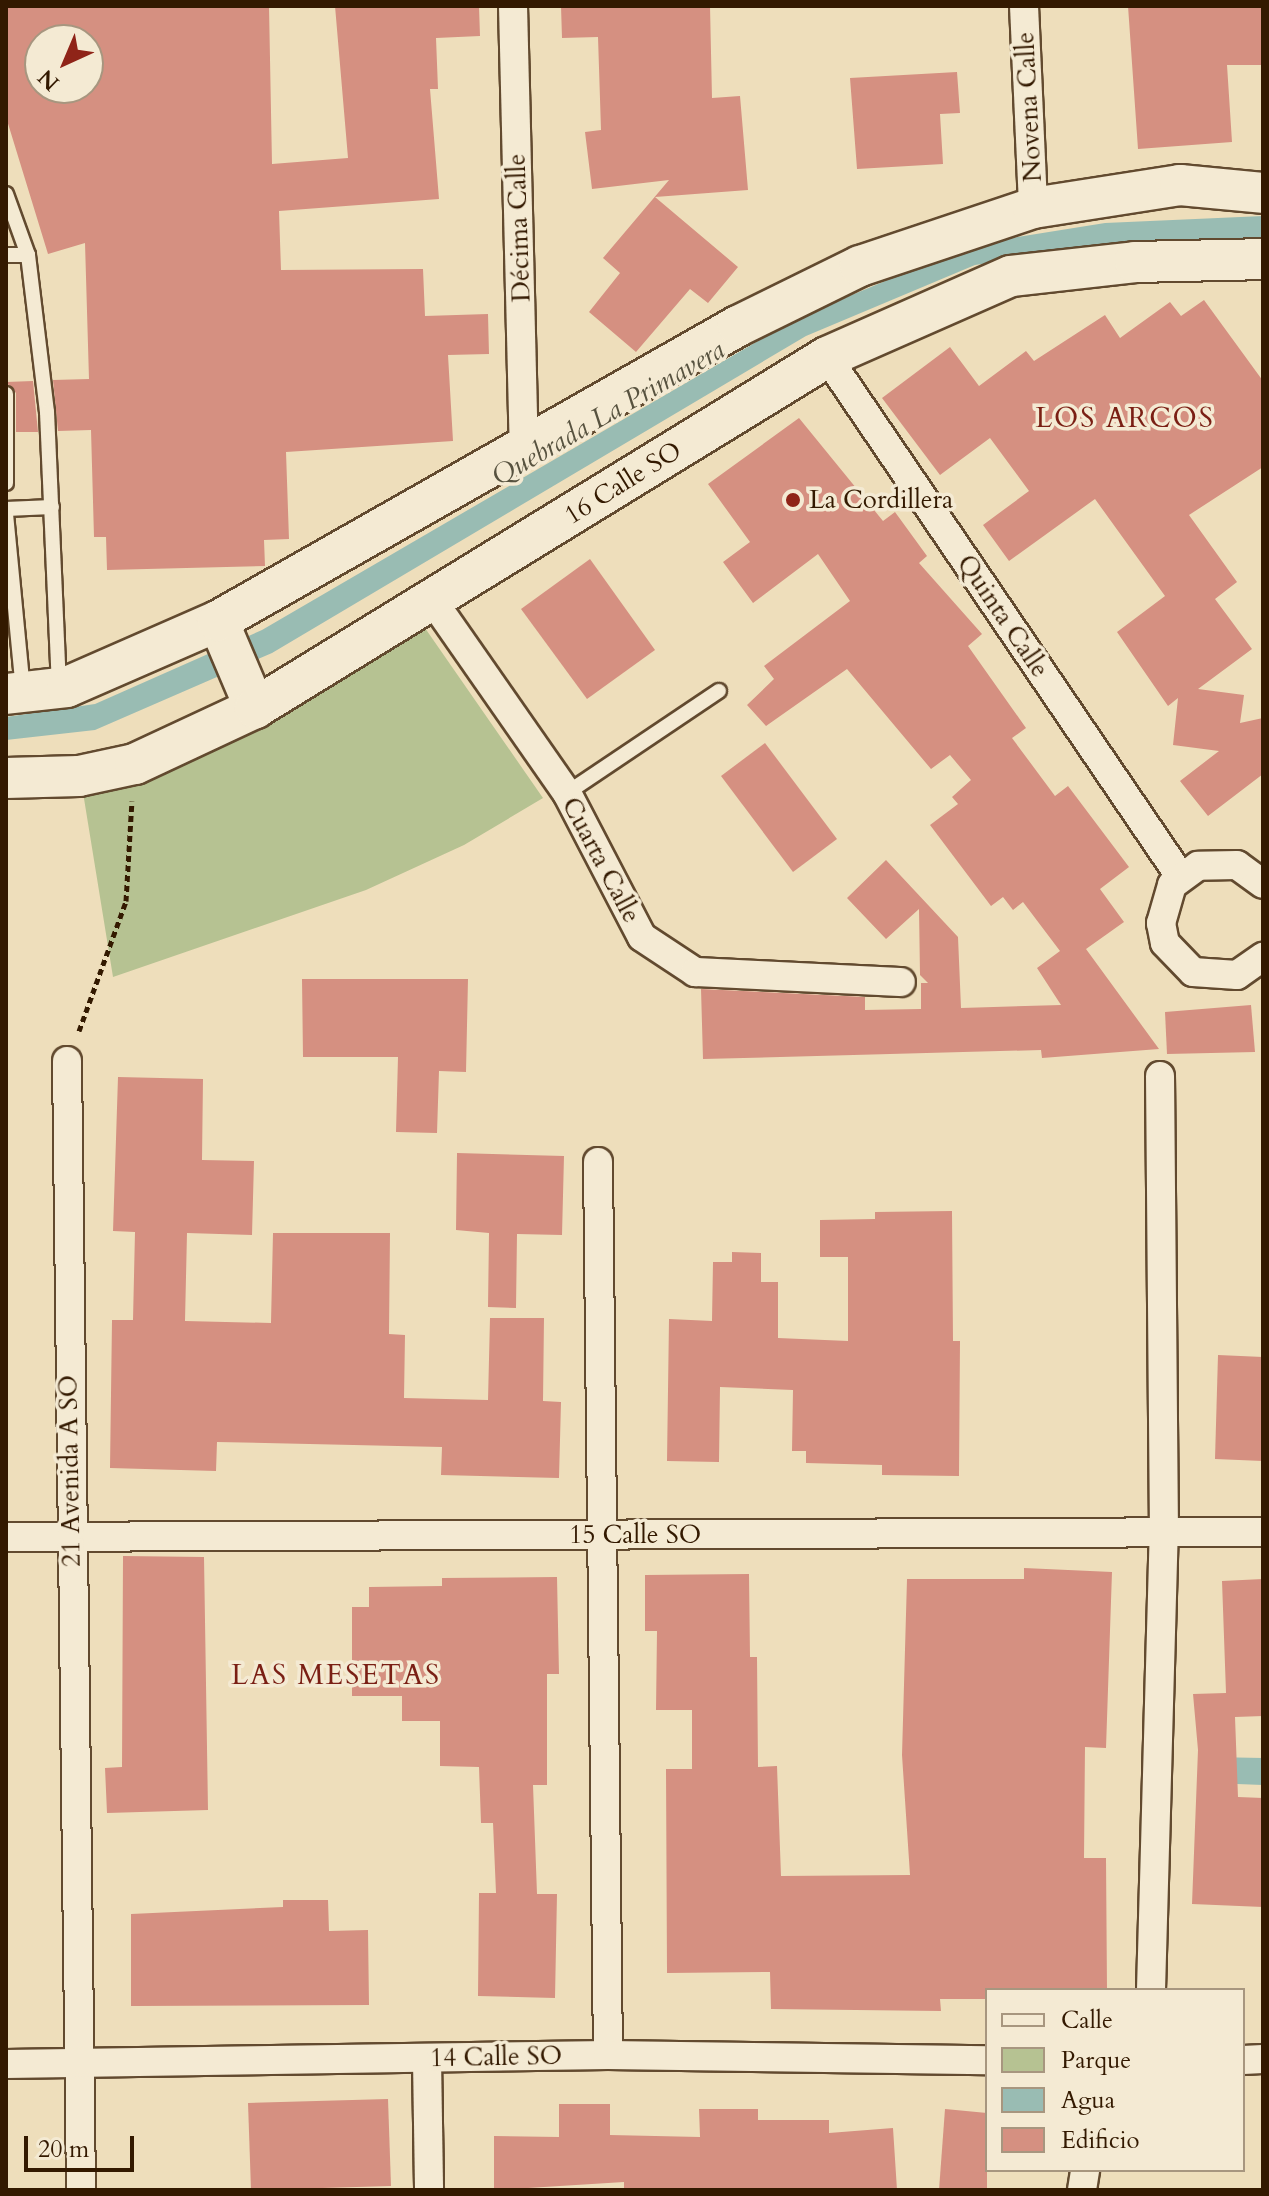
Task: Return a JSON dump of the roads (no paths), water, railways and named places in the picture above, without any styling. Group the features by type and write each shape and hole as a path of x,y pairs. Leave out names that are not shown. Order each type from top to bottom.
{"street":[{"name":"Décima Calle","path":"513,6 524,450"},
{"name":"Novena Calle","path":"1024,6 1033,208"},
{"path":"29,692 222,628 738,326 860,266 1033,208 1180,185 1263,193"},
{"name":"16 Calle SO","path":"6,778 79,776 135,764 433,601 827,357 1011,276 1135,262 1263,259"},
{"name":"Quinta Calle","path":"827,357 1180,876"},
{"name":"Cuarta Calle","path":"433,601 567,793 642,937 695,972 901,982"},
{"path":"222,628 252,699"},
{"path":"1263,884 1237,865 1217,861 1180,876 1163,903 1161,923 1176,960 1217,978 1237,975 1263,957"},
{"name":"21 Avenida A SO","path":"67,1061 70,1537 83,2067 81,2190"},
{"path":"1151,1988 1164,1533 1160,1076"},
{"path":"598,1162 605,1535 608,2055"},
{"name":"15 Calle SO","path":"6,1537 1263,1532"},
{"name":"14 Calle SO","path":"6,2064 83,2067 608,2055 985,2060"},
{"path":"427,2059 429,2190"}],"lane":[{"path":"6,194 28,255 52,507 29,692"},
{"path":"6,255 28,255"},
{"path":"6,394 6,483"},
{"path":"29,692 6,512 52,507"},
{"path":"567,793 719,691"}],"water":[{"path":"1263,216 1263,241 1109,245 975,265 806,336 272,653 95,730 6,740 6,717 95,704 262,630 799,317 974,244 1105,223"},
{"path":"1211,1757 1263,1758 1263,1785 1211,1783"}],"place":[{"name":"La Cordillera","path":"793,500"}],"district":[{"name":"LOS ARCOS","path":"1125,418"},
{"name":"LAS MESETAS","path":"336,1675"}],"water label":[{"name":"Quebrada La Primavera","path":"608,413"}]}
